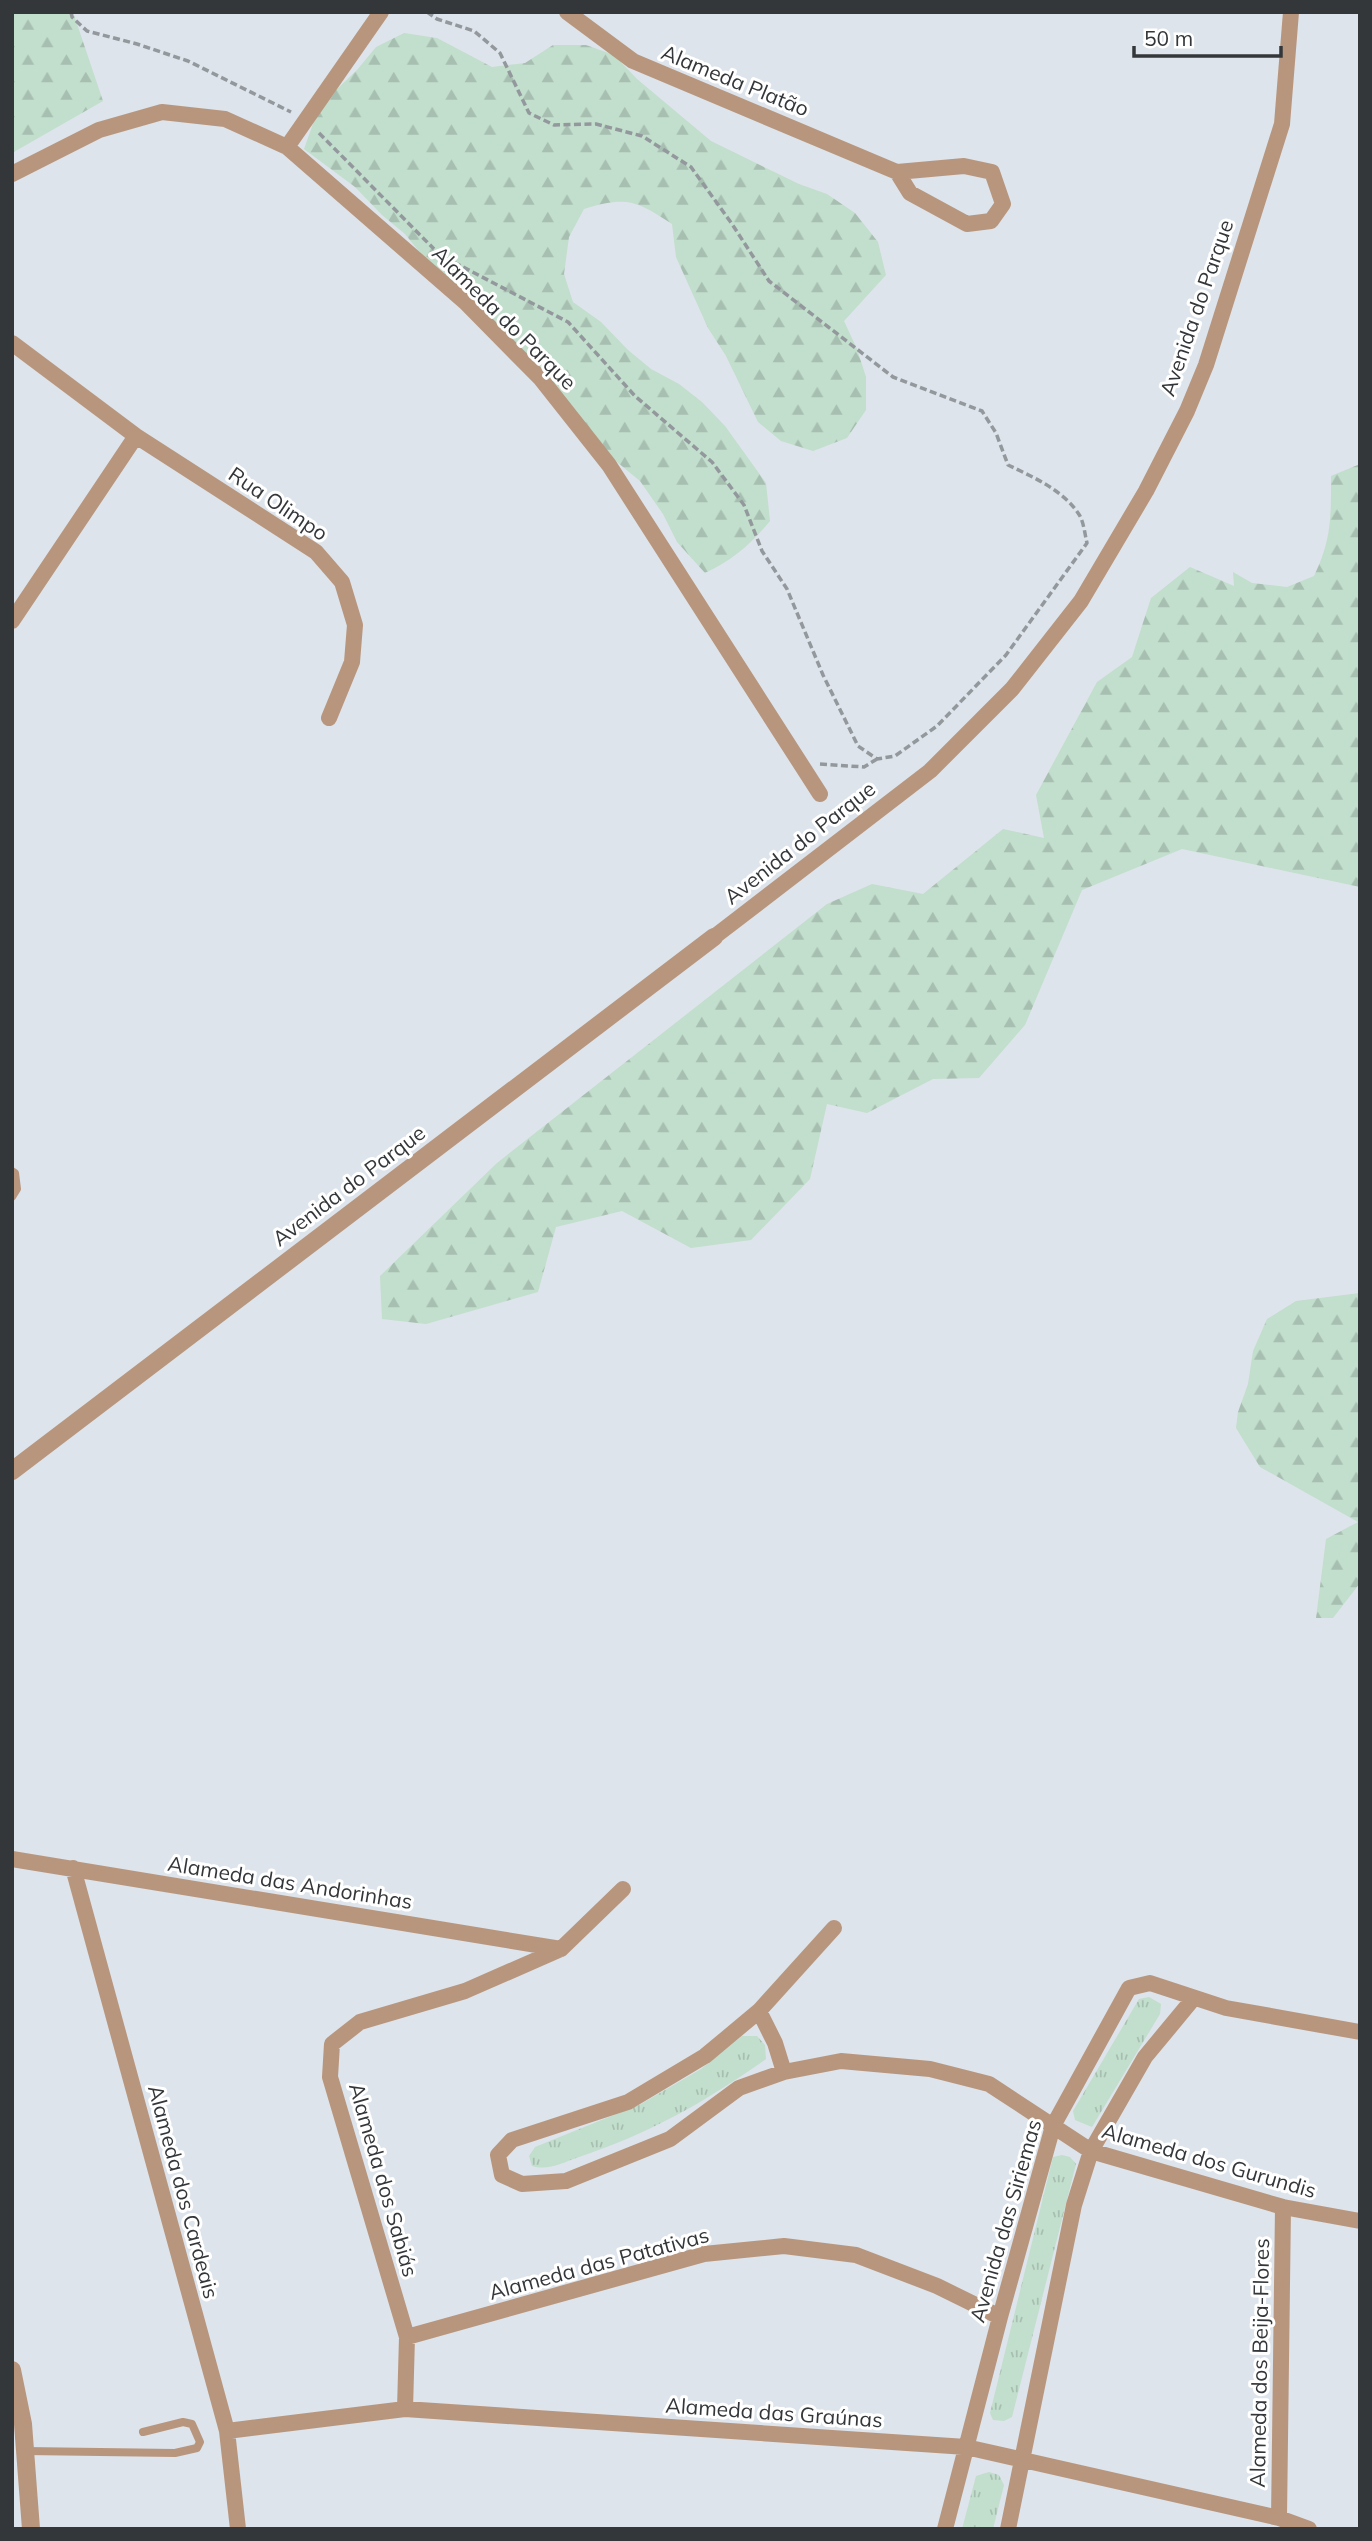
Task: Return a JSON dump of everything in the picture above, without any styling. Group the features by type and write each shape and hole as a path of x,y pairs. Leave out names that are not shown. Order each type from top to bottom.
{"street":[{"path":"287,147 381,12"},
{"name":"Alameda Platão","path":"567,12 633,61 897,172"},
{"name":"Avenida do Parque","path":"12,1471 930,771 1012,689 1081,601 1146,491 1187,411 1206,365 1282,124 1291,12"},
{"name":"Alameda do Parque","path":"12,174 99,130 162,112 225,119 287,147 465,302 541,379 609,465 820,794"},
{"path":"964,166 992,172 1003,204 991,221 967,224 910,193 897,172 964,166"},
{"name":"Rua Olimpo","path":"12,343 136,436 316,552 342,582 355,625 352,662 329,718"},
{"path":"12,621 136,436"},
{"name":"Alameda das Andorinhas","path":"12,1859 561,1949"},
{"name":"Alameda dos Cardeais","path":"73,1868 227,2431 238,2529"},
{"name":"Alameda dos Sabiás","path":"405,2409 407,2337 330,2077 332,2044 360,2022 466,1991 561,1949 623,1889"},
{"path":"784,2072 775,2043 759,2011 834,1928"},
{"name":"Avenida das Siriemas","path":"945,2529 1053,2126 1129,1988 1150,1983 1226,2008 1360,2032"},
{"path":"1008,2529 1074,2205 1090,2151 1145,2057 1193,1999"},
{"name":"Alameda dos Gurundis","path":"759,2011 705,2056 628,2102 512,2140 498,2155 502,2175 522,2184 566,2181 670,2139 739,2088 784,2072 841,2061 930,2069 989,2084 1090,2151 1283,2207 1360,2221"},
{"name":"Alameda dos Beija-Flores","path":"1279,2518 1283,2207"},
{"name":"Alameda das Patativas","path":"407,2337 704,2254 784,2246 856,2255 937,2286 1000,2317"},
{"path":"12,2370 17,2418 25,2451 31,2529"},
{"name":"Alameda das Graúnas","path":"227,2431 405,2409 966,2447 1279,2518 1309,2529"}],"lane":[{"path":"12,1171 15,1173 18,1189 12,1197"},
{"path":"25,2451 175,2453 197,2448 200,2442 192,2424 183,2422 143,2432"}],"path":[{"path":"71,12 72,17 87,32 137,44 188,61 306,120 438,254 568,322 635,396 712,462 744,505 762,551 787,589 823,675 858,746 877,758"},
{"path":"427,12 436,19 474,32 500,53 529,113 554,125 596,124 642,136 691,167 769,281 893,377 982,411 996,433 1008,465 1033,477 1068,500 1081,518 1087,543 1006,655 937,726 895,756 877,758 864,767 801,763"}],"green space":[{"path":"12,12 73,12 103,101 12,153"},
{"path":"404,33 437,38 492,67 525,63 553,45 586,45 614,55 637,79 711,141 799,184 827,194 855,213 878,242 886,275 844,321 866,377 866,410 847,438 813,451 781,441 758,422 726,356 708,328 676,257 672,224 639,205 610,202 584,209 569,237 564,274 573,302 601,322 651,369 679,384 702,402 725,426 766,483 770,521 748,544 724,563 705,573 677,542 663,514 640,481 617,462 447,286 405,234 355,187 304,149 314,121 333,93 376,47"},
{"path":"1360,464 1360,887 1182,849 1082,890 1025,1025 979,1078 933,1079 867,1113 827,1104 810,1179 751,1240 691,1248 622,1211 556,1227 538,1292 426,1324 382,1319 380,1276 497,1163 827,904 872,884 923,894 1003,829 1044,838 1036,795 1097,682 1132,657 1151,598 1190,567 1234,586 1233,572 1252,583 1287,587 1314,576 1329,527 1331,476"},
{"path":"1360,1293 1360,1583 1333,1618 1316,1618 1326,1539 1358,1522 1260,1467 1236,1428 1238,1412 1248,1384 1253,1351 1267,1319 1296,1301"},
{"path":"1149,1997 1161,2004 1160,2014 1092,2127 1075,2120 1073,2111 1139,1999"},
{"path":"742,2036 757,2036 765,2045 766,2059 721,2089 630,2138 555,2166 532,2166 529,2156 535,2147 641,2104 701,2069"},
{"path":"1053,2157 1070,2157 1076,2164 1012,2417 1004,2421 993,2420 990,2413"},
{"path":"989,2472 999,2475 1004,2485 993,2529 962,2529 976,2476"}]}
